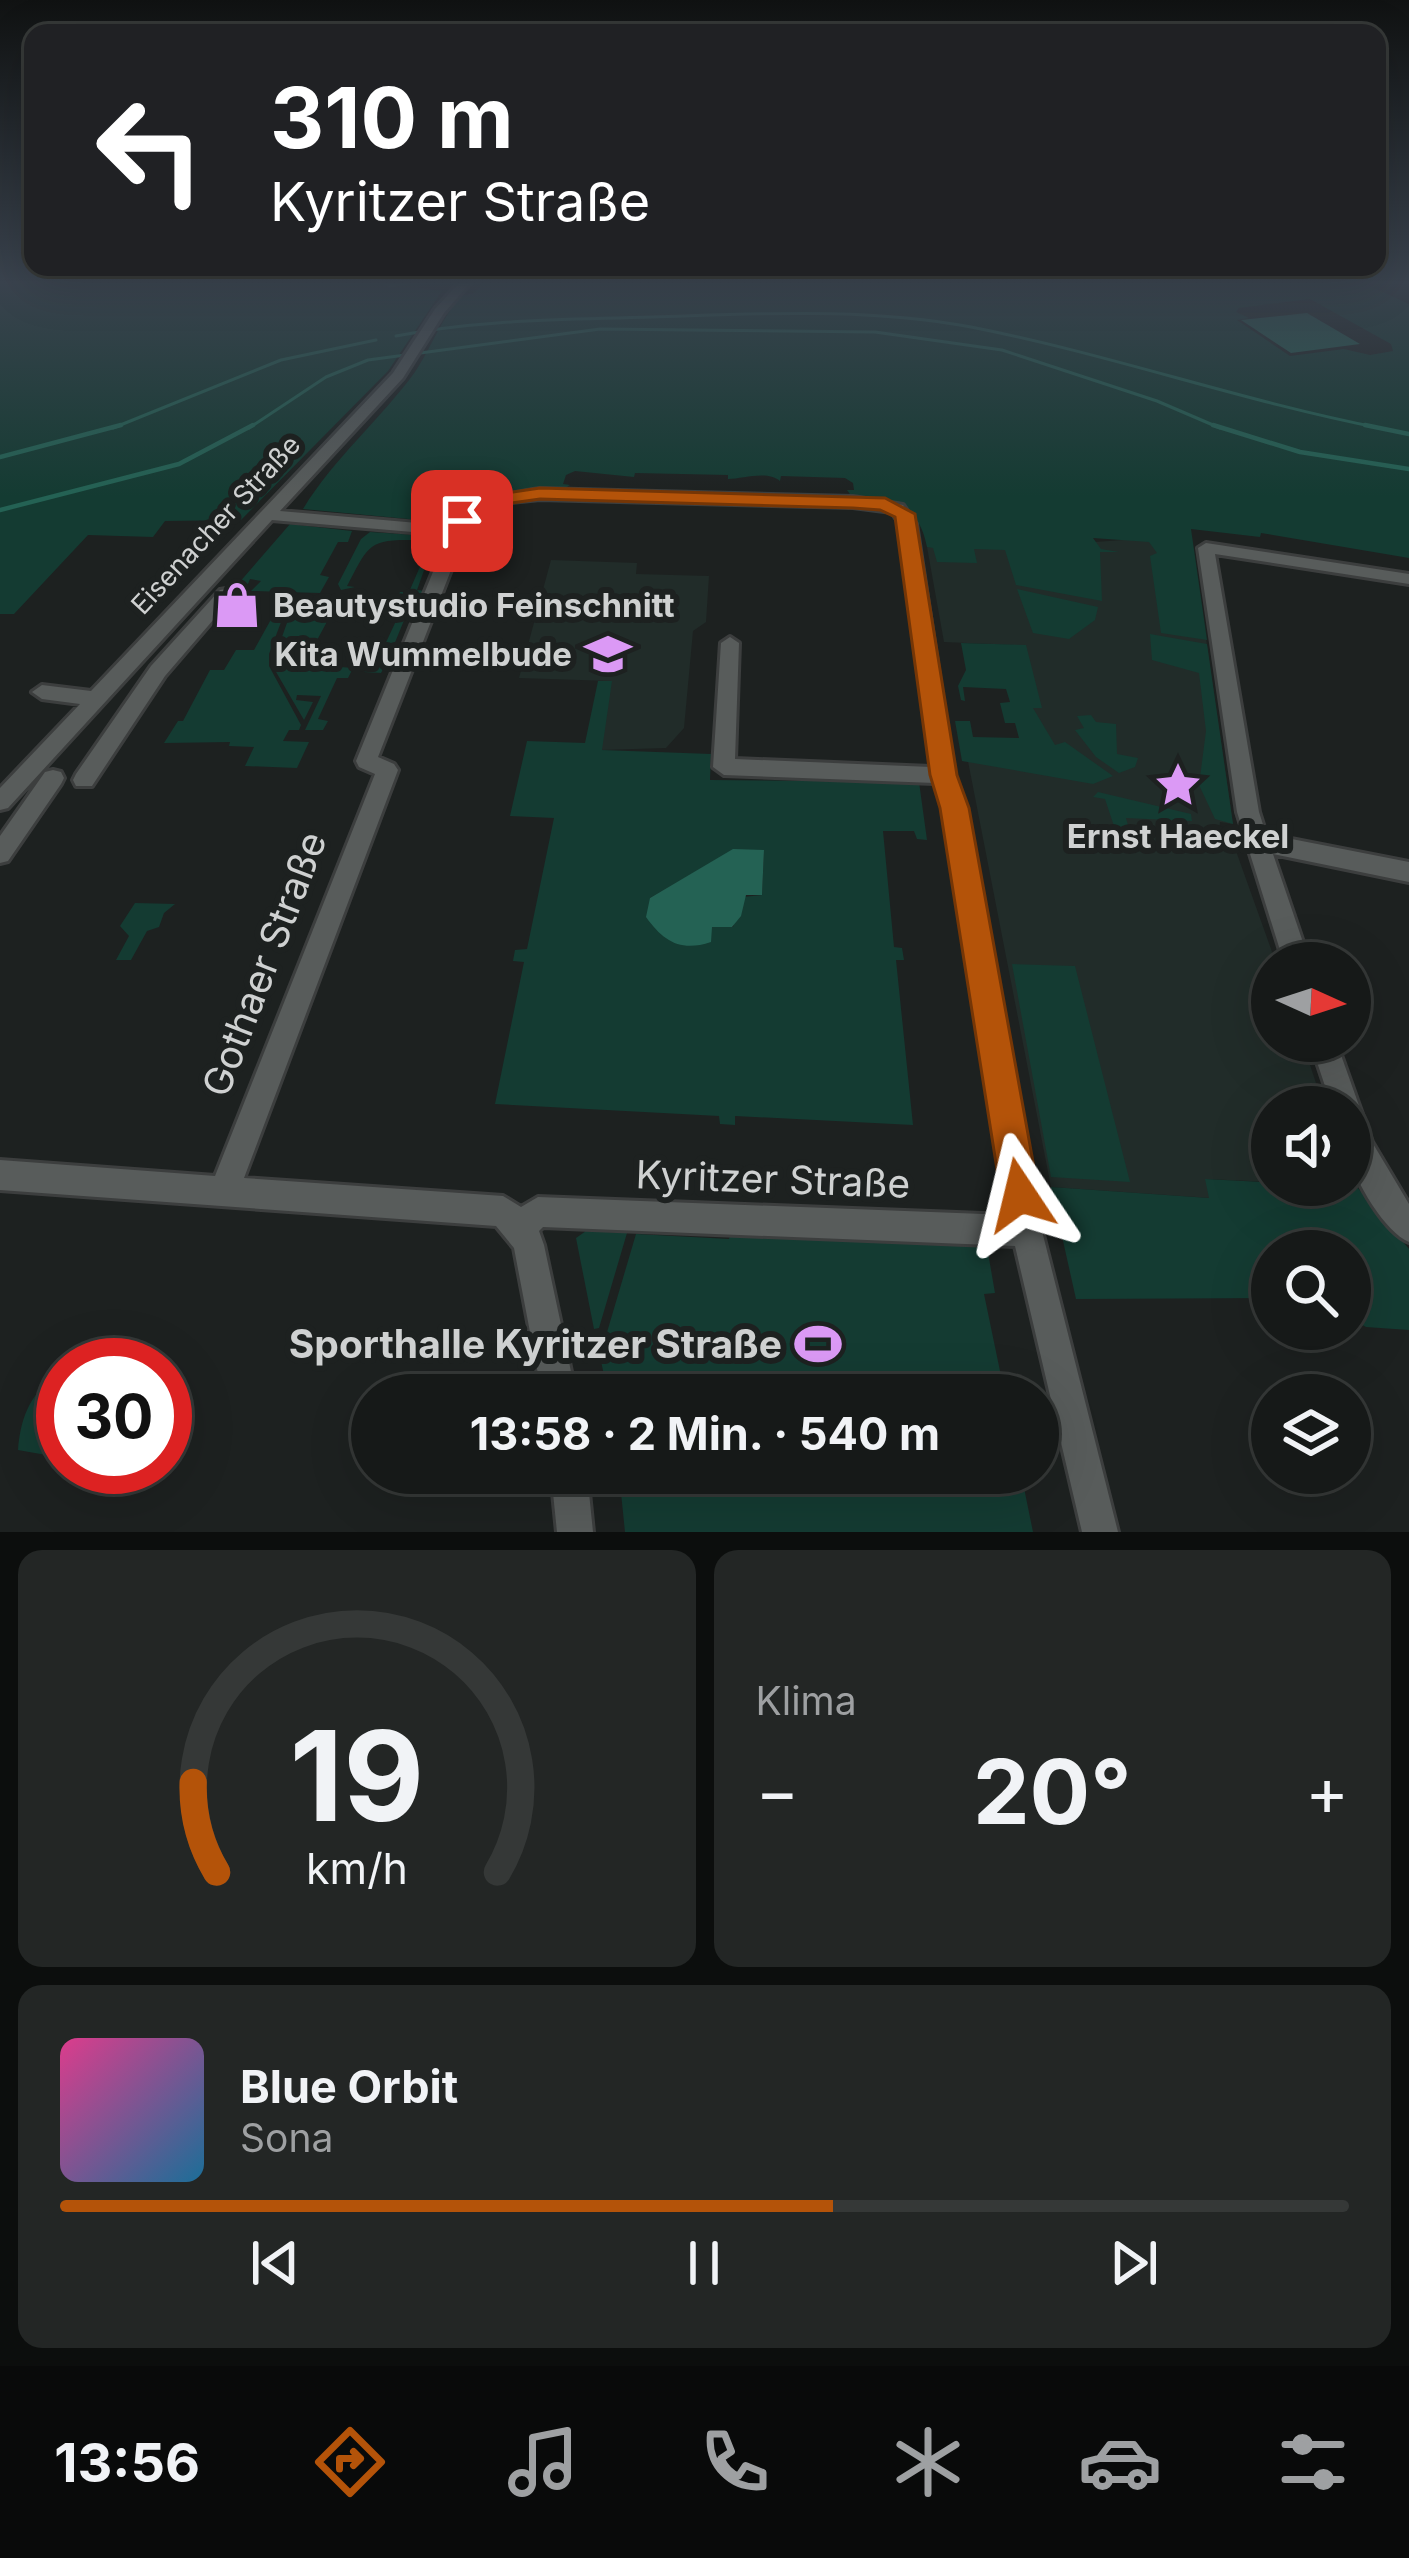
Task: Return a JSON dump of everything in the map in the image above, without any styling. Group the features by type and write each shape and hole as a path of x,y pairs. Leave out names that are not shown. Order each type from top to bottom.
{"street":[{"name":"Eisenacher Straße","path":"0,802 414,353"},
{"path":"268,515 456,530 472,514 523,494 853,502 897,508 908,524 944,775 954,808 1027,1231 1100,1532"},
{"name":"Gothaer Straße","path":"225,1189 387,770 365,761 456,530"},
{"path":"1290,942 1255,841 1206,548 1409,579"},
{"name":"Eisenacher Straße","path":"84,780 158,671 226,594"},
{"path":"730,644 724,767 944,775"},
{"path":"42,692 96,698"},
{"path":"0,854 53,778"},
{"path":"1255,841 1409,872"},
{"path":"1371,1173 1409,1227"},
{"path":"0,1175 503,1211 520,1227 530,1250 555,1374"},
{"name":"Kyritzer Straße","path":"520,1227 538,1212 1027,1231"},
{"path":"571,1494 574,1532"}],"shaded area":[{"path":"0,353 400,353 241,520 165,521 153,537 88,535 14,614 0,614"},
{"path":"425,353 1409,353 1409,558 1261,533 1260,537 1191,529 1207,640 1161,633 1150,556 1157,553 1149,542 1093,538 1101,549 1119,552 1100,552 1102,601 1016,585 1005,550 974,549 977,563 937,562 910,513 891,503 852,497 847,490 854,490 853,483 845,478 781,476 780,481 762,476 728,479 728,475 635,473 634,477 575,471 566,475 563,484 570,485 562,490 508,494 440,522 303,509"},
{"path":"290,524 352,531 348,542 338,542 320,575 329,577 320,593 251,591 261,581 250,579 245,591 232,591"},
{"path":"370,532 446,537 445,544 433,545 417,590 426,591 424,596 414,596 389,657 398,659 395,667 384,667 381,673 364,672 374,668 403,606 397,598 400,592 409,592 422,562 415,561 421,546 412,546 413,540 377,544 365,554 347,586 355,587 341,590 338,584 361,539"},
{"path":"1191,535 1233,824 1220,822 1219,830 1231,837 1268,942 1251,942 1251,1062 1309,1062 1317,1086 1251,1086 1251,1181 1206,1179 1210,1198 1051,1187 966,751 1024,760 1014,645 944,642 927,547 999,549"},
{"name":"Kita Wummelbude","path":"551,560 637,563 636,574 709,576 706,622 693,631 684,728 666,748 601,750 611,681 519,678"},
{"path":"1017,589 1098,607 1095,620 1069,639 1033,633"},
{"path":"284,596 341,596 304,664 353,668 348,678 337,678 318,719 328,721 323,730 305,730 321,696 297,695 296,700 313,702 304,720 272,665 293,606 289,601 269,666 301,725 299,730 289,730 283,741 309,742 297,768 245,766 254,747 229,746 230,742 164,743 178,721 183,721 210,670 224,670 236,650 254,650"},
{"path":"1150,634 1207,644 1233,824 1215,819 1199,785 1206,731 1199,673 1152,660"},
{"path":"961,643 1026,645 1042,708 1033,708 1055,745 1065,742 1113,776 1093,784 962,761 955,721 970,721 973,737 1019,738 1015,723 1005,723 1000,703 1010,702 1006,689 963,687 965,701 961,700 958,686 966,670"},
{"path":"598,681 612,681 602,750 711,754 710,780 919,782 927,840 917,839 914,831 883,831 894,947 902,948 904,960 896,960 913,1125 735,1116 735,1125 720,1124 719,1116 495,1104 524,962 513,961 515,950 527,949 554,818 510,816 527,741 585,743","holes":["733,850 764,850 762,895 743,897 733,927 712,927 650,898"]},
{"path":"1091,715 1096,722 1116,724 1117,754 1138,758 1135,767 1119,773 1096,757 1075,730 1084,728 1077,716"},
{"path":"1098,792 1191,814 1192,821 1126,818 1131,836 1140,837 1143,845 1120,844 1105,799 1093,797"},
{"path":"733,849 764,850 762,895 746,895 741,916 732,927 712,927 711,942 682,945 660,933 646,917 650,898"},
{"path":"135,903 175,904 164,913 159,927 147,931 131,960 116,960 129,936 120,926"},
{"path":"1012,964 1075,966 1130,1182 1051,1177"},
{"path":"1205,1179 1251,1181 1251,1206 1371,1204 1409,1249 1409,1330 1371,1327 1371,1230 1251,1230 1251,1298 1076,1299 1051,1187 1209,1198"},
{"name":"Sporthalle Kyritzer Straße","path":"732,1229 986,1241 995,1293 984,1294 1001,1374 604,1374 600,1356 636,1234 729,1239"},
{"path":"586,1231 627,1233 599,1328 594,1329 576,1238"},
{"path":"36,1397 36,1453 18,1450"},
{"path":"621,1494 1025,1494 1033,1532 625,1532"}],"waterway":[{"path":"119,425 281,360 312,353"},
{"path":"249,428 326,377 368,360 417,353"},
{"path":"1013,353 1157,401 1213,425"},
{"path":"1084,353 1380,428"},
{"path":"0,457 119,425"},
{"path":"113,428 119,425"},
{"path":"0,510 179,464 253,425"},
{"path":"1213,425 1300,452 1409,469"},
{"path":"1213,425 1220,428"},
{"path":"1365,425 1409,434"}],"place":[{"name":"Beautystudio Feinschnitt","path":"237,605"},
{"name":"Kita Wummelbude","path":"608,654"},
{"name":"Ernst Haeckel","path":"1178,785"},
{"name":"Sporthalle Kyritzer Straße","path":"818,1344"}],"route":[{"path":"462,521 523,494 853,502 885,504 905,514 944,775 954,808 1020,1195"}]}
